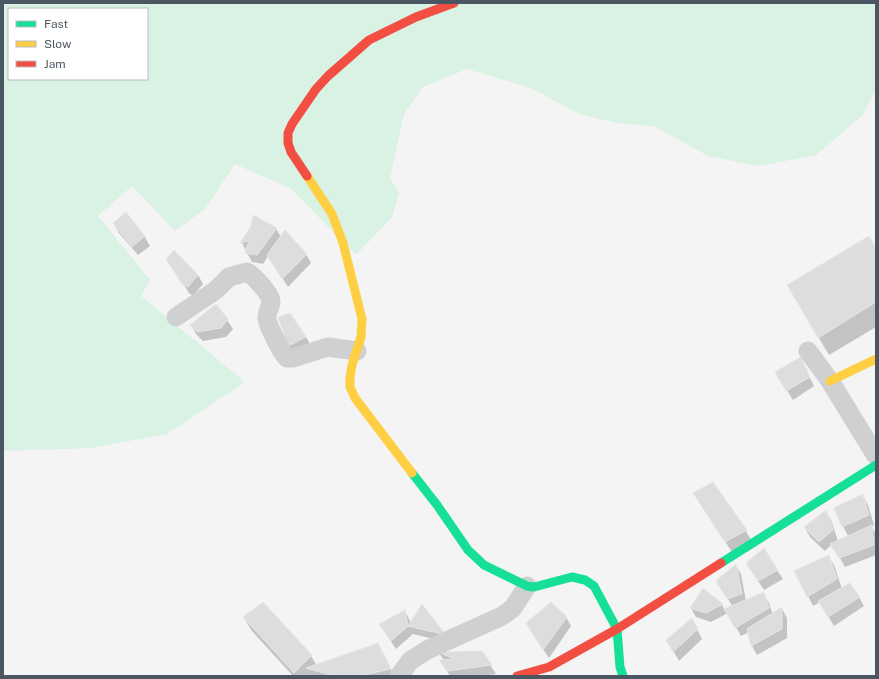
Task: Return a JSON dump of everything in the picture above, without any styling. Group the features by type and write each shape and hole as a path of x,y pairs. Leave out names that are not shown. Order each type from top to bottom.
{"street":[{"path":"454,3 416,17 368,40 328,76 316,89 292,124 288,133 288,143 291,152 332,214 343,243 362,319 361,337 350,378 350,387 355,398 414,474 468,550 484,565 527,586 534,587 572,577 585,580 594,586 617,628 620,667 623,676"},
{"path":"176,317 216,290 229,277 247,272 254,276 270,296 271,302 267,316 268,323 282,352 288,358 293,358 328,347 357,351"},
{"path":"808,351 830,381 876,456"},
{"path":"830,381 876,359"},
{"path":"517,676 550,667 617,628 876,465"},
{"path":"399,676 410,661 427,650 502,616 513,608 527,586"}],"green space":[{"path":"3,3 876,3 876,90 862,116 816,155 759,166 708,156 654,126 617,123 579,114 531,88 467,69 423,87 404,114 390,178 399,193 392,217 356,255 290,188 235,164 205,209 175,231 132,186 98,216 150,280 141,296 245,382 167,434 91,448 3,451"}],"building":[{"path":"126,212 145,236 132,247 113,223"},
{"path":"253,215 277,228 257,255 245,253 249,241 240,243 251,226"},
{"path":"285,230 307,254 282,279 267,255"},
{"path":"869,236 876,248 876,302 818,338 787,285"},
{"path":"174,250 198,275 188,287 182,284 166,259"},
{"path":"216,304 228,319 221,328 197,332 190,325"},
{"path":"290,313 306,337 288,346 278,317"},
{"path":"801,357 810,377 786,391 775,372"},
{"path":"713,482 747,530 725,542 693,493"},
{"path":"863,494 869,515 842,527 834,508"},
{"path":"826,510 833,530 819,542 804,527"},
{"path":"872,525 874,545 839,558 830,544"},
{"path":"764,548 778,570 758,581 746,563"},
{"path":"829,555 837,579 807,597 794,571"},
{"path":"736,564 742,594 727,599 716,581"},
{"path":"850,583 860,597 828,617 818,601"},
{"path":"703,588 723,604 706,613 690,608"},
{"path":"764,592 769,608 735,628 724,609"},
{"path":"263,602 312,655 294,673 243,617"},
{"path":"551,602 567,617 543,650 526,623"},
{"path":"422,604 446,635 408,626"},
{"path":"782,607 782,629 751,646 747,629"},
{"path":"405,610 408,626 391,641 379,624"},
{"path":"692,618 698,629 673,652 666,640"},
{"path":"378,643 390,669 360,676 334,676 306,668"},
{"path":"482,651 492,665 447,671 439,660 454,659 438,652"}],"traffic: fast":[{"path":"721,563 876,465"},
{"path":"412,473 437,505 468,550 484,565 527,586 534,587 572,577 585,580 594,586 617,629 620,667 623,676"}],"traffic: slow":[{"path":"307,176 332,214 343,243 362,319 361,337 352,365 350,387 355,398 412,473"},
{"path":"830,381 876,359"}],"traffic: jam":[{"path":"307,176 291,152 288,143 288,133 292,124 316,89 328,76 369,40 416,17 454,3"},
{"path":"517,676 549,667 617,629 721,563"}]}
